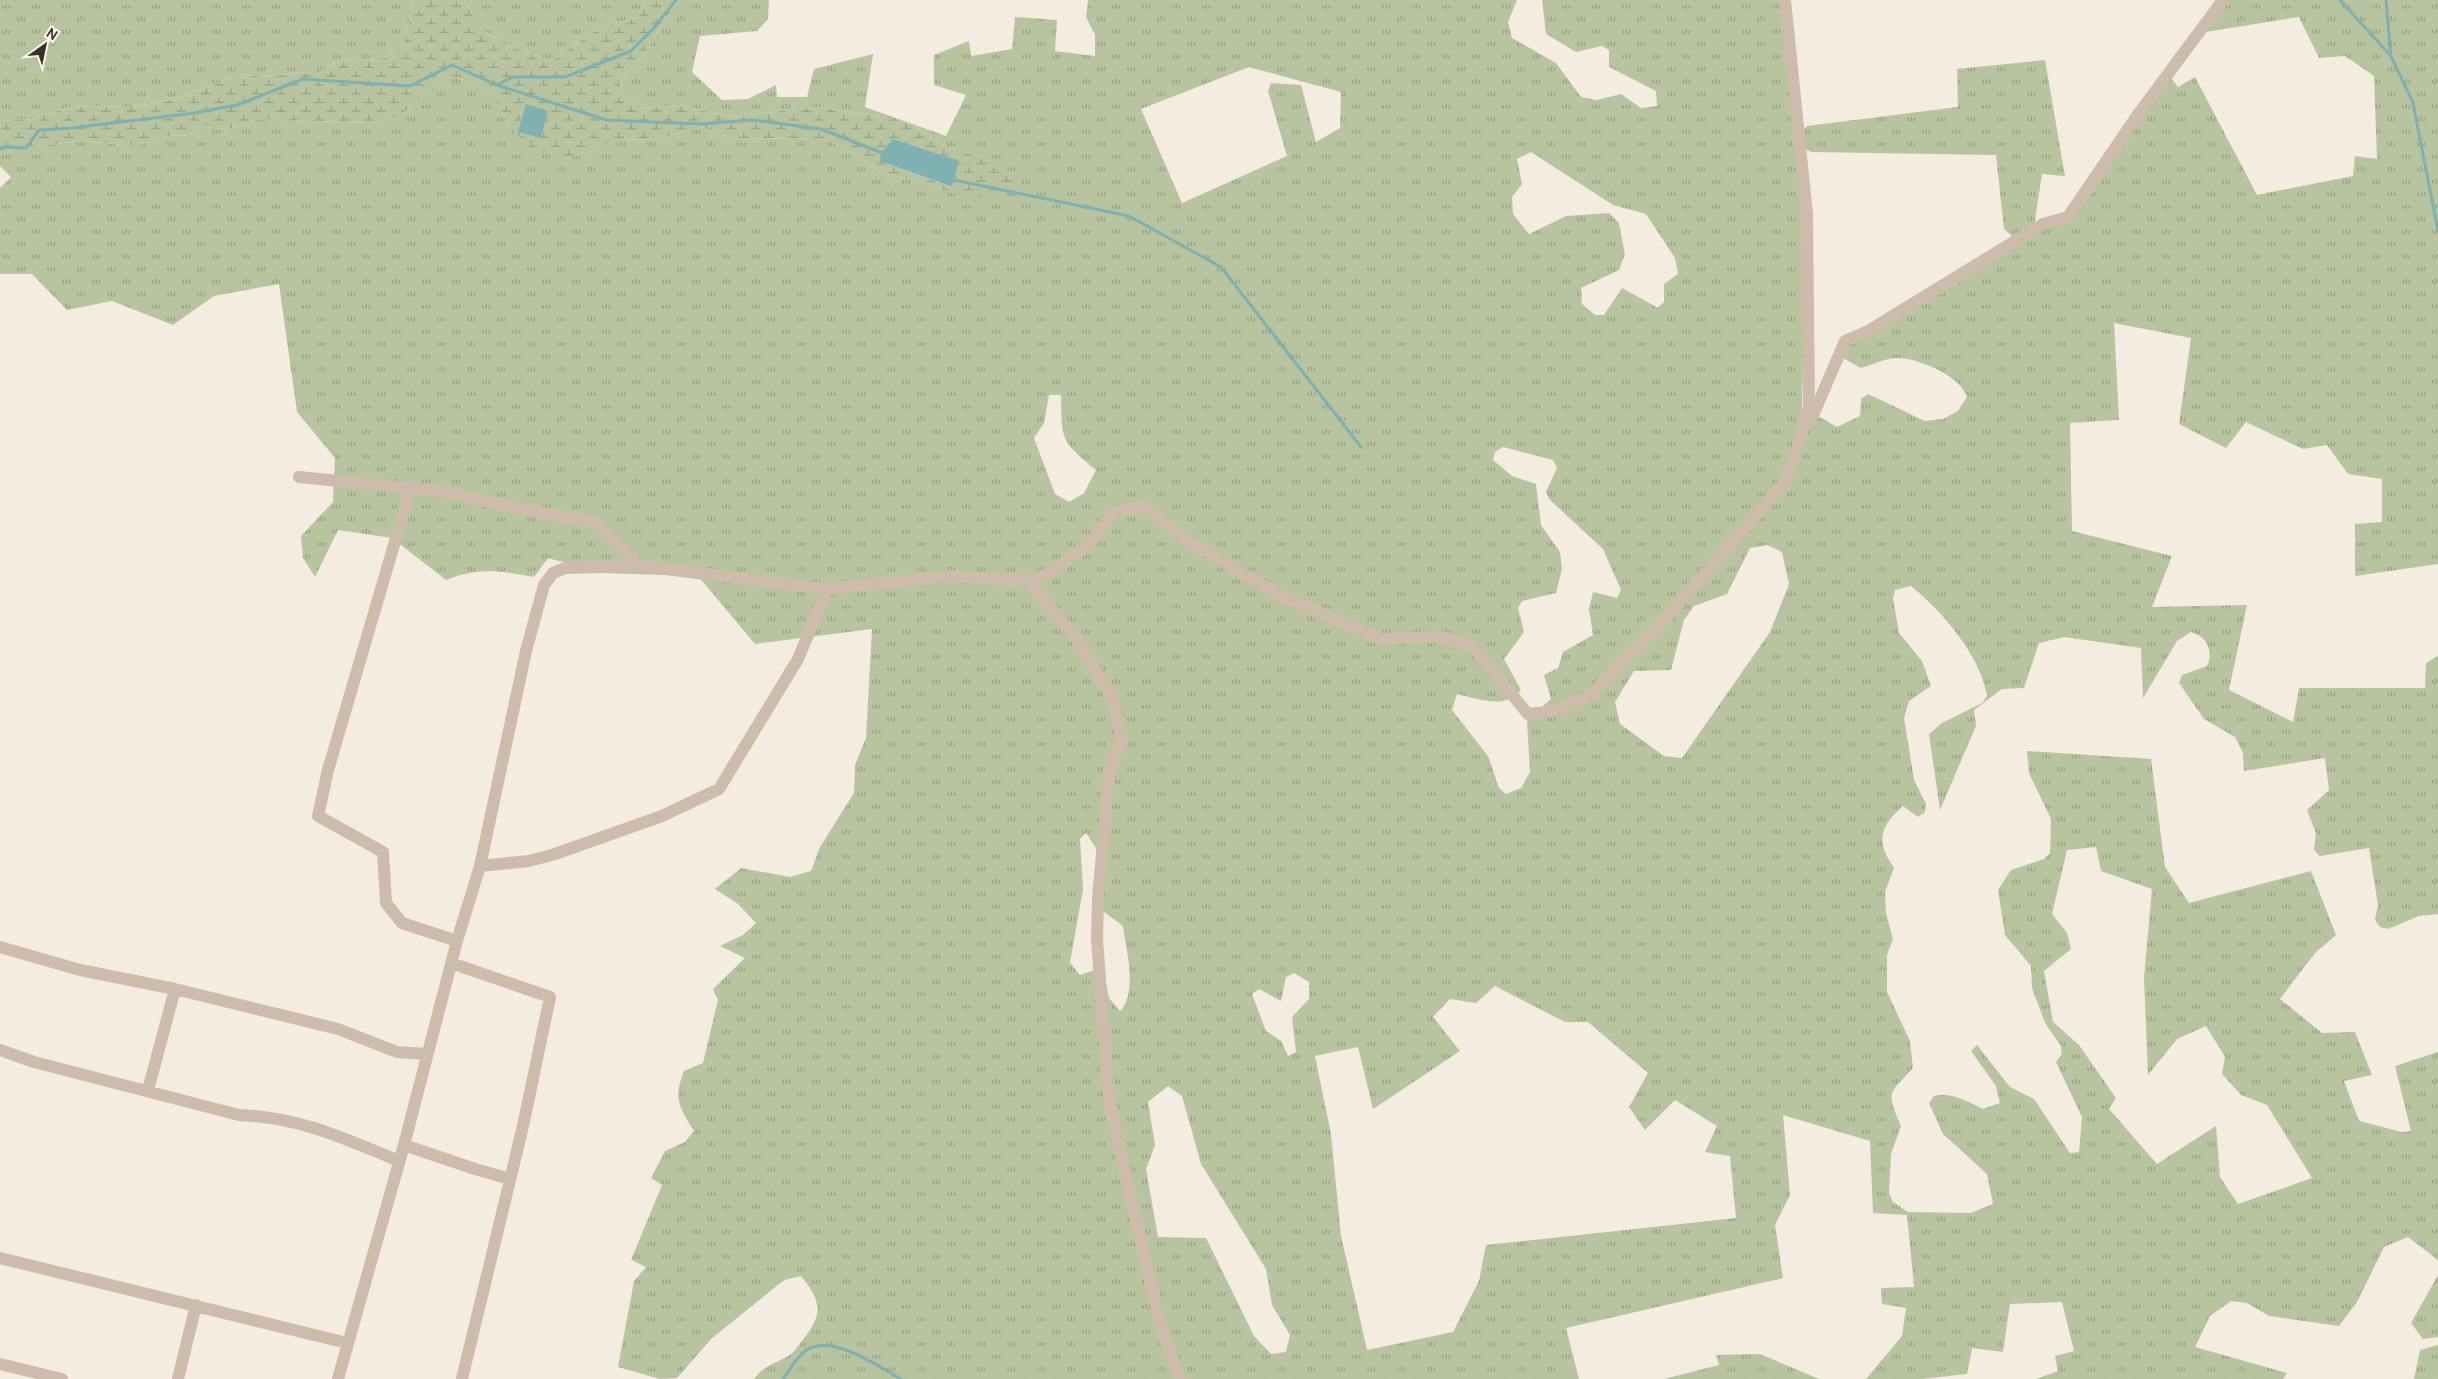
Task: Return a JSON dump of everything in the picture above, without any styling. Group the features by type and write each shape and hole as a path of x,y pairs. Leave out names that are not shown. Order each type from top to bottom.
{"street":[{"path":"1785,0 1807,214 1809,406 1796,454"},
{"path":"338,1379 404,1145 426,1054 457,941 480,866 526,651 544,585 553,573 565,568 641,566 827,589 950,576 1028,581 1048,574 1087,546 1113,512 1144,506 1190,543 1284,597 1380,639 1442,637 1472,646 1528,714 1555,711 1594,693 1612,672 1659,626 1783,484 1845,341 1868,331 2043,224 2068,217 2139,113 2223,0"},
{"path":"299,477 410,490 440,491 520,509 595,522 641,566"},
{"path":"410,490 328,770 318,816 383,852 386,903 402,923 457,941"},
{"path":"1028,581 1076,638 1112,698 1122,741 1109,772 1098,899 1097,938 1109,1100 1160,1324 1180,1379"},
{"path":"480,866 529,861 556,854 662,816 719,789 798,659 827,589"},
{"path":"0,947 80,970 174,989 338,1029 397,1052 426,1054"},
{"path":"451,963 550,998 510,1179 462,1379"},
{"path":"148,1090 174,989"},
{"path":"0,1050 34,1062 239,1115 264,1116 314,1126 399,1160"},
{"path":"404,1145 510,1179"},
{"path":"0,1258 347,1343"},
{"path":"178,1379 196,1305"},
{"path":"0,1364 62,1379"}],"green space":[{"path":"0,0 414,0 404,45 381,59 337,61 317,75 300,72 266,77 240,74 176,99 133,107 73,106 32,119 0,121"},
{"path":"414,0 464,0 480,27 501,43 552,61 602,26 636,18 642,11 646,0 677,0 647,50 619,83 628,99 643,108 680,105 731,117 815,107 895,119 909,123 943,145 1003,166 1016,178 1017,188 992,197 950,193 927,182 886,175 844,147 819,138 734,139 703,127 652,140 617,139 594,151 569,157 552,156 528,146 510,127 492,96 471,82 455,77 446,78 432,88 399,117 371,123 254,119 230,128 204,126 190,135 167,136 135,146 84,141 16,148 0,156 0,121 32,119 73,106 133,107 176,99 240,74 266,77 300,72 317,75 337,61 381,59 404,45","holes":["880,161 953,180 951,187"]},
{"path":"464,0 646,0 642,11 636,18 602,26 552,61 501,43 480,27"},
{"path":"677,0 769,0 768,19 757,31 700,36 692,72 722,100 748,99 776,85 777,97 807,97 814,69 873,54 865,107 946,136 966,95 934,85 934,55 969,41 971,56 1012,49 1015,17 1057,20 1055,51 1095,56 1095,35 1086,17 1088,0 1517,0 1508,22 1512,38 1556,63 1581,97 1597,100 1621,94 1641,108 1657,106 1656,91 1609,67 1609,50 1602,46 1576,52 1546,34 1542,0 1785,0 1806,220 1802,407 1837,427 1860,416 1861,399 1868,394 1925,421 1943,419 1958,411 1967,397 1963,389 1937,369 1915,361 1895,358 1861,368 1841,357 1847,346 2016,240 2004,229 1996,155 1812,152 1804,149 1802,132 1807,126 1958,107 1957,69 2045,60 2065,176 2042,174 2034,227 2072,213 2169,75 2178,87 2195,77 2257,195 2353,176 2355,156 2377,159 2374,76 2345,56 2319,58 2299,17 2199,33 2219,0 2438,0 2438,564 2355,576 2355,524 2382,522 2382,479 2348,474 2327,445 2303,449 2246,422 2226,448 2179,424 2191,338 2114,323 2119,420 2070,423 2072,531 2172,556 2152,607 2247,605 2229,690 2293,722 2299,688 2425,688 2426,663 2438,656 2438,914 2419,916 2388,929 2380,927 2375,920 2378,905 2369,848 2320,856 2314,850 2316,833 2307,810 2329,790 2325,758 2244,771 2243,753 2235,737 2204,719 2179,683 2182,675 2207,666 2209,661 2208,645 2201,637 2191,632 2177,641 2143,698 2141,648 2064,637 2039,643 2024,688 2002,689 1974,710 1976,726 1940,810 1929,734 1942,723 1982,703 1987,696 1977,665 1958,635 1935,608 1911,586 1895,590 1893,598 1899,633 1922,661 1931,686 1909,701 1904,718 1914,780 1926,804 1925,812 1918,817 1903,806 1885,828 1883,842 1884,850 1894,868 1885,892 1886,913 1893,939 1887,955 1887,992 1910,1041 1913,1068 1898,1084 1892,1094 1893,1106 1901,1126 1891,1154 1889,1193 1893,1202 1908,1212 1971,1213 1993,1204 1987,1174 1943,1134 1929,1103 1934,1096 1947,1095 1959,1098 1983,1109 2000,1103 1996,1086 1971,1051 1977,1045 2010,1087 2034,1099 2070,1153 2079,1152 2082,1117 2056,1062 2062,1054 2061,1046 2045,1023 2032,988 2031,966 2005,935 1998,890 2011,870 2044,859 2050,853 2051,819 2029,773 2027,751 2151,759 2165,867 2189,903 2311,871 2336,935 2315,953 2280,999 2322,1033 2355,1032 2372,1075 2344,1081 2359,1121 2402,1132 2411,1131 2395,1066 2438,1052 2438,1260 2408,1237 2384,1247 2357,1302 2339,1326 2269,1316 2247,1303 2231,1301 2210,1316 2195,1347 2287,1373 2283,1379 2036,1379 2058,1371 2055,1356 2074,1351 2062,1302 2010,1304 2003,1352 1972,1348 1967,1374 1922,1379 1866,1379 1902,1336 1906,1308 1882,1304 1881,1288 1914,1287 1907,1215 1873,1213 1870,1141 1783,1115 1790,1195 1775,1225 1783,1278 1566,1328 1579,1379 754,1379 763,1370 794,1351 815,1321 817,1313 816,1299 801,1276 784,1280 711,1339 677,1378 660,1379 618,1367 634,1281 646,1267 631,1260 662,1185 651,1178 665,1151 685,1142 694,1131 679,1103 679,1089 684,1071 703,1063 718,1000 713,989 745,958 720,946 743,935 756,923 738,904 715,889 741,868 790,877 811,871 820,847 854,793 855,765 866,738 872,629 755,644 698,576 602,573 548,558 534,577 490,571 469,573 446,580 392,538 338,530 315,577 303,558 301,536 333,502 335,458 297,412 279,284 214,296 173,325 112,301 67,310 32,274 0,274 0,188 11,177 0,166 0,156 16,148 84,141 135,146 167,136 190,135 204,126 230,128 254,119 371,123 399,117 446,78 455,77 471,82 492,96 510,127 569,157 594,151 617,139 652,140 703,127 734,139 819,138 844,147 886,175 927,182 950,193 1003,167 943,145 909,123 895,119 815,107 731,117 680,105 643,108 628,99 619,83 647,50","holes":["1249,67 1341,92 1340,128 1316,142 1301,85 1271,83 1268,91 1287,156 1182,203 1141,109","1531,152 1613,205 1646,214 1675,258 1678,274 1664,284 1664,302 1658,308 1622,288 1604,315 1595,315 1582,304 1581,288 1619,270 1625,254 1619,223 1609,213 1566,216 1529,234 1513,214 1512,197 1522,184 1517,159","1049,395 1061,395 1062,422 1065,438 1075,452 1096,470 1084,493 1069,502 1055,494 1034,438 1044,423","1503,447 1553,460 1557,468 1546,492 1550,500 1603,549 1621,590 1617,598 1593,592 1589,609 1593,635 1563,652 1558,668 1544,675 1551,699 1527,720 1530,772 1521,788 1506,794 1499,788 1488,756 1452,710 1457,694 1483,700 1500,701 1515,696 1521,690 1504,659 1524,632 1518,608 1522,601 1556,593 1562,569 1560,552 1541,525 1536,484 1512,476 1493,460 1495,452","1767,545 1782,552 1789,584 1770,632 1682,758 1664,756 1620,724 1615,702 1634,671 1671,670 1684,620 1694,606 1727,594 1750,548","1086,833 1100,854 1096,906 1123,926 1130,982 1125,1003 1120,1011 1109,998 1104,973 1097,969 1080,975 1070,963 1083,889 1080,839","2096,847 2101,871 2152,889 2144,978 2148,1075 2177,1039 2206,1026 2225,1057 2222,1074 2241,1095 2267,1105 2312,1178 2238,1204 2220,1177 2216,1126 2157,1164 2109,1109 2116,1098 2079,1045 2053,1022 2044,971 2071,949 2067,933 2052,914 2067,850","1294,973 1309,982 1309,999 1292,1017 1296,1052 1288,1056 1281,1041 1266,1031 1252,994 1259,989 1281,1001 1286,977","1495,986 1565,1022 1588,1022 1648,1073 1629,1107 1645,1130 1675,1100 1717,1126 1705,1152 1730,1156 1736,1218 1486,1245 1479,1281 1453,1332 1367,1350 1341,1236 1331,1134 1315,1056 1358,1047 1373,1109 1460,1051 1433,1017 1450,999 1476,1003","1168,1086 1182,1096 1201,1164 1266,1269 1272,1305 1290,1335 1286,1352 1271,1354 1254,1336 1206,1238 1158,1237 1146,1169 1155,1145 1148,1102"]},
{"path":"2438,1275 2438,1337 2423,1339 2411,1323"},
{"path":"2438,1345 2438,1379 2414,1379 2420,1350"},
{"path":"1760,1354 1819,1379 1664,1379 1719,1365 1716,1355"}],"water":[{"path":"526,104 548,111 541,138 518,132"},
{"path":"893,139 959,161 952,187 880,161 881,153"}],"waterway":[{"path":"497,85 513,77 565,77 631,51 653,29 676,0"},
{"path":"2340,0 2391,56 2413,103 2438,231"},
{"path":"2386,0 2391,56"},
{"path":"0,149 6,147 26,148 39,130 72,128 194,113 237,105 303,79 410,86 452,65 497,85 606,120 702,124 752,120 821,129 885,154"},
{"path":"949,179 1129,216 1221,267 1361,447"},
{"path":"783,1379 802,1354 815,1346 840,1348 867,1359 901,1379"}]}
